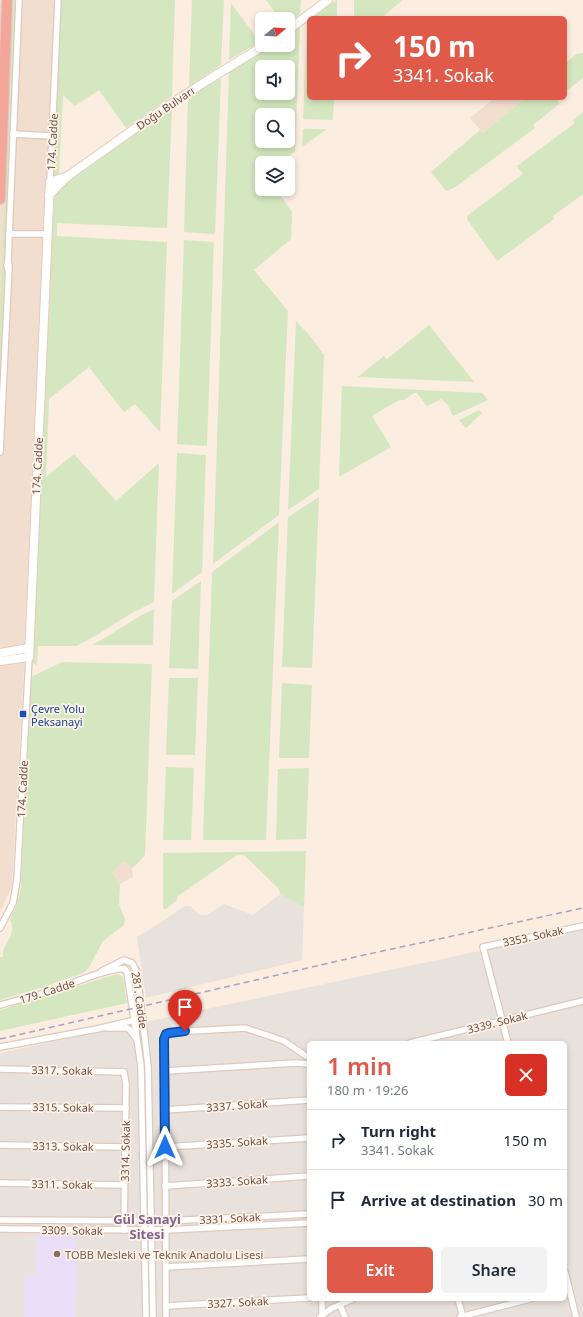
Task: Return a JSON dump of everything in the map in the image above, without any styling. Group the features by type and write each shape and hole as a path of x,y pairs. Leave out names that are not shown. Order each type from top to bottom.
{"highway":[{"path":"0,198 8,0"}],"street":[{"path":"0,452 19,0"},
{"name":"174. Cadde","path":"0,928 13,903 18,880 58,0"},
{"path":"295,25 328,0"},
{"name":"Doğu Bulvarı","path":"49,195 68,176 163,109 255,51"},
{"path":"13,134 52,136"},
{"name":"Doğu Bulvarı","path":"50,182 68,176"},
{"path":"9,234 48,234"},
{"path":"0,653 29,652"},
{"path":"0,661 29,652"},
{"name":"3353. Sokak","path":"502,1021 483,947 583,926"},
{"name":"281. Cadde","path":"95,975 121,961 126,960 132,963 137,972 148,1066 153,1317"},
{"name":"281. Cadde","path":"95,975 120,969 126,970 138,1042 142,1081 146,1317"},
{"name":"179. Cadde","path":"0,1005 56,989 95,975"},
{"name":"3339. Sokak","path":"418,1041 583,1001"},
{"path":"0,1047 143,1018"},
{"path":"502,1021 507,1041"},
{"path":"97,1028 128,1028 138,1042"},
{"path":"166,1317 164,1039 166,1034 172,1032 245,1028 284,1042 307,1057"},
{"path":"165,1071 307,1064"},
{"name":"3317. Sokak","path":"0,1070 124,1072"},
{"name":"3314. Sokak","path":"124,1072 126,1084 124,1230"},
{"name":"3337. Sokak","path":"165,1110 307,1100"},
{"name":"3315. Sokak","path":"0,1107 126,1108"},
{"name":"3335. Sokak","path":"165,1147 307,1138"},
{"name":"3313. Sokak","path":"0,1145 125,1147"},
{"name":"3333. Sokak","path":"166,1186 307,1176"},
{"name":"3311. Sokak","path":"0,1183 124,1185"},
{"name":"3331. Sokak","path":"144,1222 307,1214"},
{"name":"3309. Sokak","path":"0,1220 144,1222"},
{"name":"3331. Sokak","path":"144,1231 307,1223"},
{"name":"3309. Sokak","path":"0,1229 144,1231"},
{"path":"166,1268 307,1259"},
{"path":"567,1289 576,1317"},
{"name":"3327. Sokak","path":"166,1306 307,1298"},
{"path":"321,1316 322,1301"},
{"path":"325,1301 338,1306 345,1317"},
{"path":"321,1316 349,1301"},
{"path":"458,1301 462,1317 522,1301"}],"shaded area":[{"path":"0,0 55,0 48,229 12,886 0,912"},
{"path":"492,100 523,100 483,133 470,118"},
{"path":"123,862 126,862 132,868 133,877 120,884 112,872"},
{"path":"280,894 304,907 302,960 146,998 137,937 185,906 190,906 200,915 207,915 224,904 253,915"},
{"path":"583,929 583,1317 0,1317 0,1053"},
{"name":"TOBB Mesleki ve Teknik Anadolu Lisesi","path":"37,1233 77,1233 76,1317 25,1317 25,1275 36,1275"}],"green space":[{"path":"12,0 15,0 0,380 0,314"},
{"path":"62,0 175,0 172,96 126,128 99,90 75,106 63,95 59,174 56,175 53,173"},
{"path":"192,0 224,0 221,65 189,86"},
{"path":"266,0 301,0 300,14 295,18 295,12 275,12"},
{"path":"336,0 337,0 337,16 315,16"},
{"path":"354,0 403,0 383,16 354,16"},
{"path":"231,3 255,35 255,45 229,60"},
{"path":"307,22 307,100 334,100 333,120 303,119"},
{"path":"300,27 295,152 289,156 255,156 255,196 281,196 292,212 291,239 254,270 288,311 279,515 213,564 229,72 262,52 295,52 295,31"},
{"path":"583,53 583,78 567,90 567,62 576,54"},
{"path":"221,78 215,234 184,232 188,98"},
{"path":"523,100 557,100 559,104 533,125 535,128 454,188 446,191 431,172 480,130 483,133"},
{"path":"172,109 167,228 57,223 57,236 167,242 160,432 135,404 124,412 89,367 49,399 46,477 74,454 116,501 159,463 154,602 130,614 97,635 76,646 38,646 37,665 32,663 54,199 66,183"},
{"path":"583,112 583,194 553,216 554,219 497,261 467,219 467,216 523,174 517,166 575,123 573,120"},
{"path":"303,129 327,129 302,147"},
{"path":"184,240 214,242 207,446 177,444"},
{"path":"296,321 311,337 324,355 319,489 288,510"},
{"path":"429,325 474,382 358,377 384,356 387,359"},
{"path":"342,386 482,393 488,400 453,416 447,404 441,399 427,406 417,393 414,393 404,400 399,400 372,416 391,447 339,477"},
{"path":"479,410 482,413 466,428 459,420"},
{"path":"177,453 206,455 202,572 172,594"},
{"path":"319,497 312,668 282,667 288,517"},
{"path":"279,522 266,840 203,840 212,572"},
{"path":"201,581 198,669 169,668 172,601"},
{"path":"154,609 153,645 92,645 138,617"},
{"path":"62,662 152,664 145,855 132,868 126,862 123,862 112,872 120,884 119,904 125,919 124,925 103,941 88,969 83,973 44,987 0,1000 0,957 3,957 3,951 11,935 12,925 10,919 17,904 21,887 31,679 33,676"},
{"path":"169,678 198,678 195,755 166,755"},
{"path":"282,683 312,685 309,758 279,758"},
{"path":"166,767 194,768 191,840 163,840"},
{"path":"309,768 306,839 276,840 278,769"},
{"path":"306,851 304,907 280,894 279,889 244,855 237,855 178,896 177,900 166,909 163,908 163,853"},
{"path":"117,974 123,977 127,1003 0,1031 0,1010"}],"railway":[{"path":"0,1039 364,955 583,908"}],"place":[{"name":"Çevre Yolu Peksanayi","path":"23,714"},
{"name":"TOBB Mesleki ve Teknik Anadolu Lisesi","path":"57,1254"}],"district":[{"name":"Gül Sanayi Sitesi","path":"147,1226"}],"route":[{"path":"165,1147 164,1039 166,1034 185,1031"}]}
